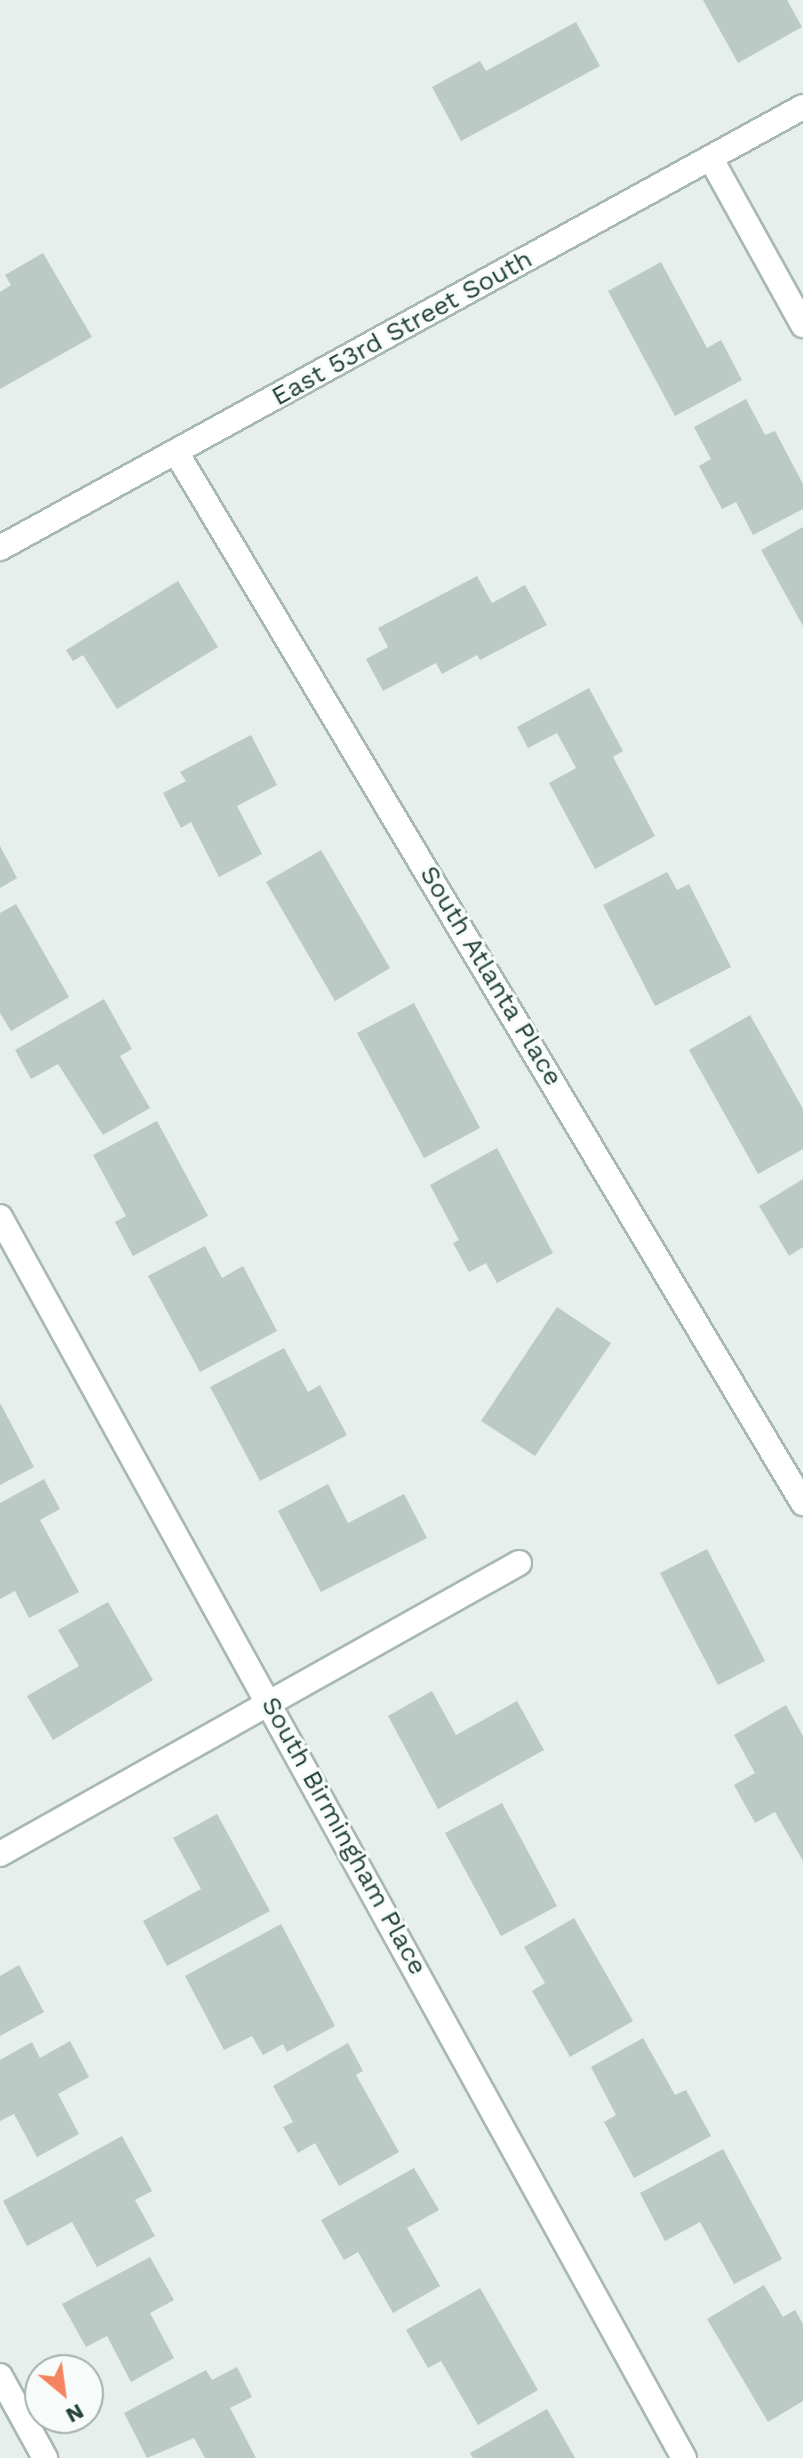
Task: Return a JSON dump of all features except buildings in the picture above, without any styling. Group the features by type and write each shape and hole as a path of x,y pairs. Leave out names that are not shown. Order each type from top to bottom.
{"street":[{"name":"East 53rd Street South","path":"0,548 803,107"},
{"path":"711,159 803,325"},
{"name":"South Atlanta Place","path":"176,452 803,1503"},
{"name":"South Birmingham Place","path":"0,1217 270,1701 684,2458"},
{"path":"0,1854 519,1563"},
{"path":"0,2376 45,2458"}]}
